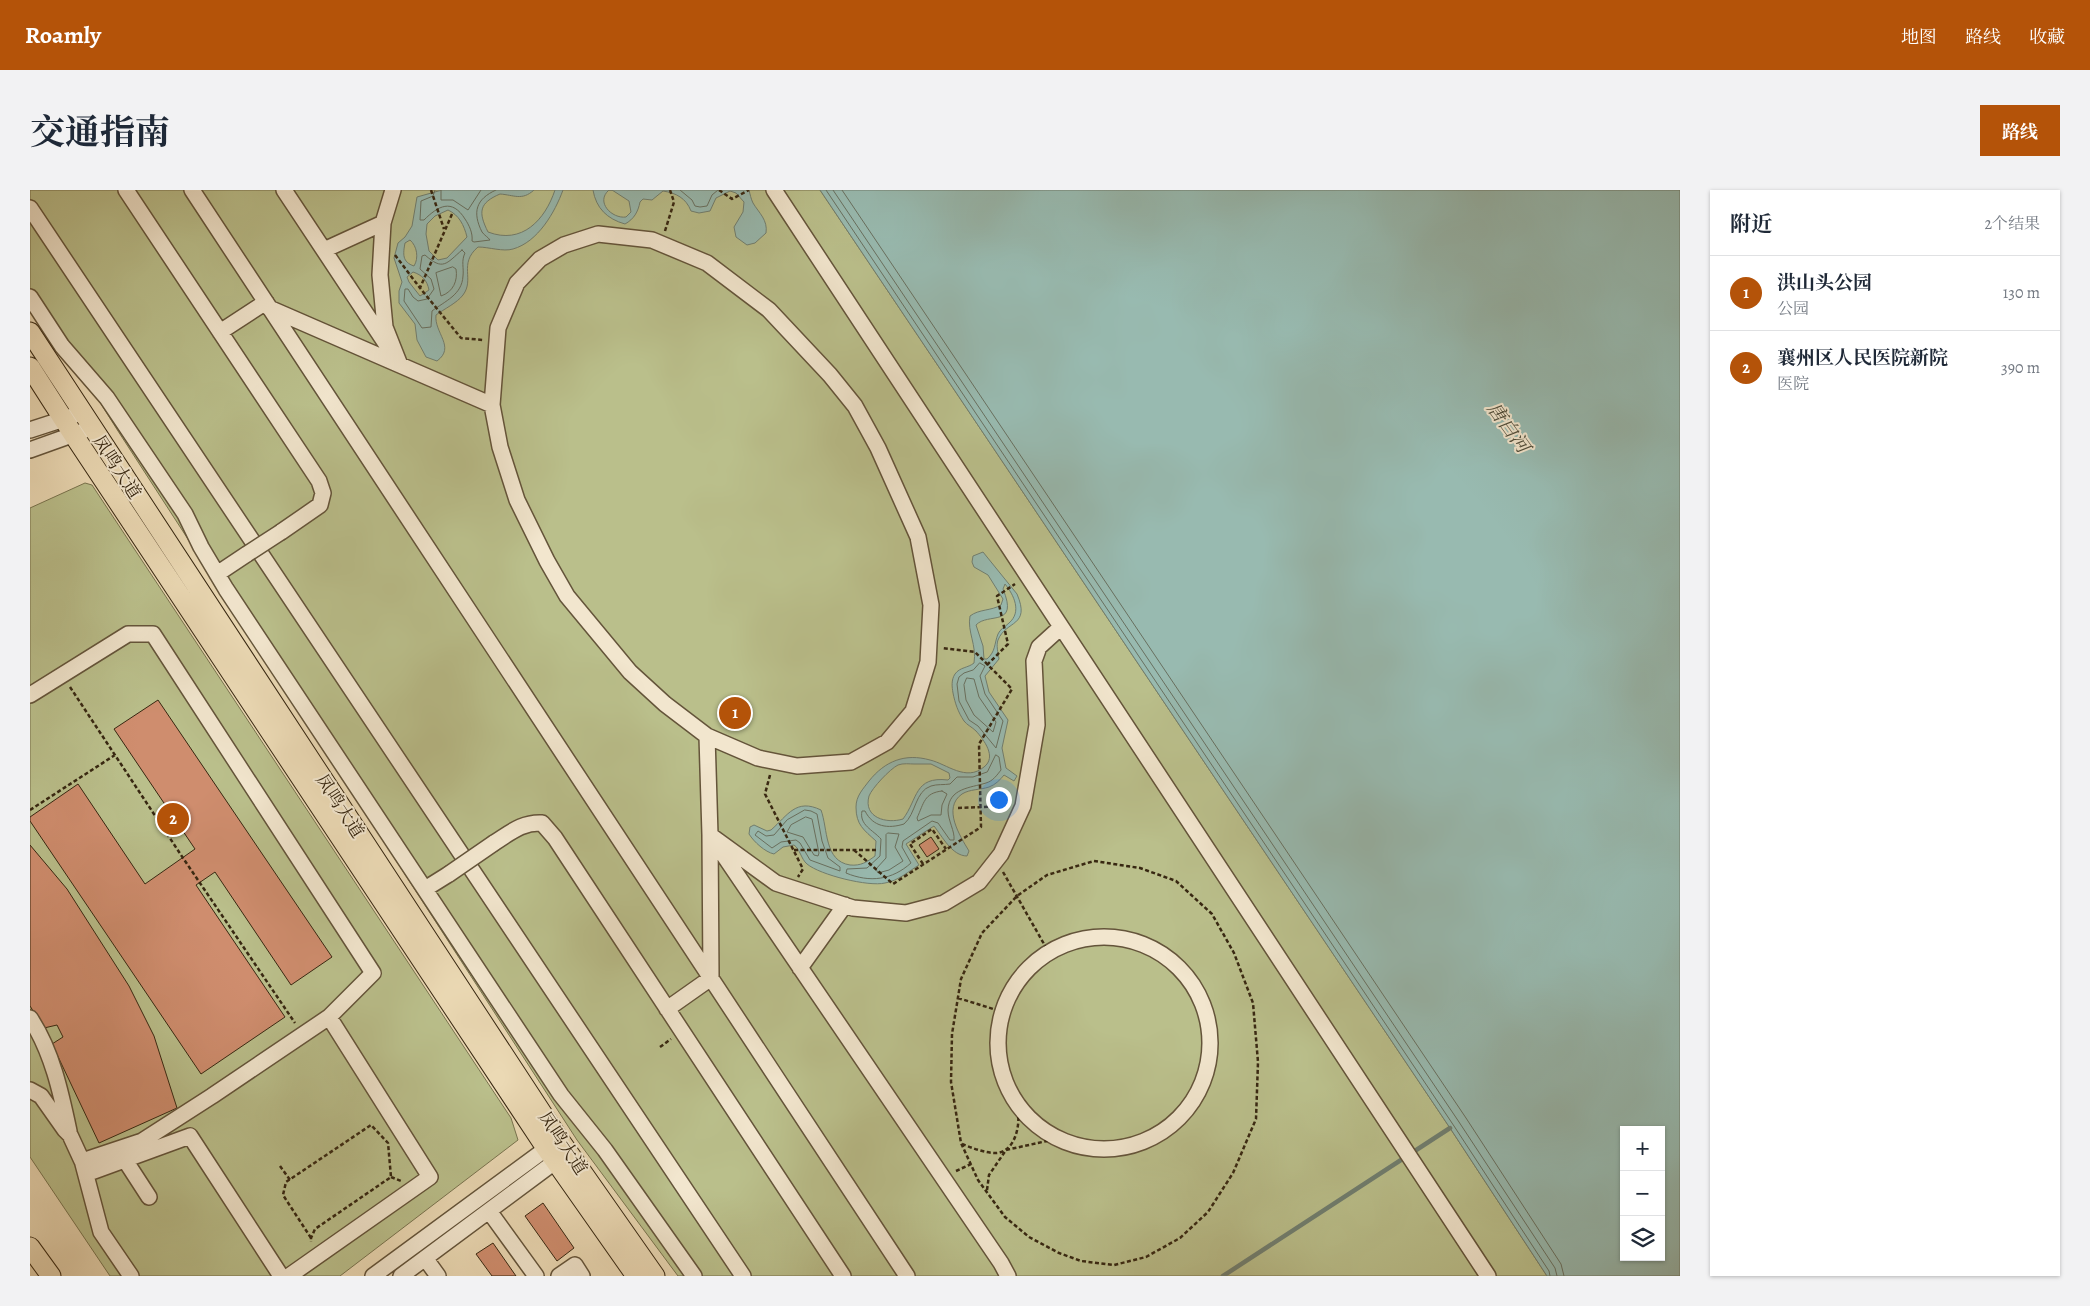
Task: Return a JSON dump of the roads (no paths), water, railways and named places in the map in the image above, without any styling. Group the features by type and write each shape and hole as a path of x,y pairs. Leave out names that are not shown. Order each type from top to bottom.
{"main road":[{"name":"凤鸣大道","path":"30,332 557,1150 636,1276"},
{"name":"凤鸣大道","path":"30,367 62,418 557,1150 655,1276"},
{"path":"30,1247 51,1276"}],"street":[{"path":"126,190 319,481 323,493 320,505 217,574"},
{"path":"192,190 907,1276"},
{"path":"284,190 400,365"},
{"path":"393,190 383,223 380,275 385,327 400,365"},
{"path":"774,190 1488,1276"},
{"path":"30,208 743,1276"},
{"path":"324,250 383,223"},
{"path":"598,234 652,240 707,263 769,310 830,375 855,406 878,448 918,538 931,605 928,662 913,711 887,742 851,762 797,766 758,758 707,736 665,704 630,672 567,596 547,561 517,500 500,447 492,406 498,328 516,283 540,259 564,245 598,234"},
{"path":"30,298 62,346 107,398 185,514 217,574 561,1095 605,1150 694,1276"},
{"path":"220,332 267,305"},
{"path":"267,305 492,406"},
{"path":"30,430 62,418 87,421"},
{"path":"30,450 73,434 87,421"},
{"path":"710,835 776,883 853,908 906,913 944,903 979,882 997,859 1023,806 1037,725 1034,661 1039,647 1061,627"},
{"path":"30,696 128,634 153,634 373,972 328,1017 303,1034 142,1141 84,1167"},
{"path":"707,736 710,835 710,978"},
{"path":"425,890 520,826 531,822 542,823 555,838 842,1276"},
{"path":"710,835 1008,1276"},
{"path":"800,968 845,905"},
{"path":"1119,936 1154,948 1183,970 1203,1002 1211,1038 1206,1075 1190,1108 1162,1133 1128,1147 1092,1149 1056,1139 1031,1121 1012,1097 1000,1066 998,1033 1003,1012 1006,1001 1023,973 1048,951 1082,938 1119,936"},
{"path":"667,1009 710,978"},
{"path":"289,1276 430,1177 328,1017"},
{"path":"30,1018 37,1029 59,1086 70,1135 84,1167 101,1232 131,1276"},
{"path":"30,1090 41,1096 64,1130 70,1135"},
{"path":"84,1167 125,1160 190,1136 281,1276"},
{"path":"401,1276 489,1211 557,1150"},
{"path":"373,1276 557,1150"},
{"path":"125,1160 149,1197"},
{"path":"489,1211 536,1276"},
{"path":"426,1258 438,1276"},
{"path":"559,1276 575,1266 582,1276"}],"water":[{"path":"442,190 534,190 522,196 500,194 484,205 482,214 488,232 511,235 531,227 545,211 555,190 563,190 550,216 538,233 530,240 513,249 478,247 472,253 468,265 468,283 463,295 436,315 436,322 445,345 442,356 437,361 426,357 417,340 415,324 399,303 399,291 402,282 394,258 398,243 405,237 412,226 417,197","holes":["448,210 460,221 467,237 447,258 438,260 429,251 426,234 427,224 435,216","410,240 416,249 417,256 414,266 405,260 405,243","413,272 419,275 424,278 429,290 420,296 407,277"]},
{"path":"593,190 609,190 604,200 607,209 615,215 626,217 631,212 629,201 612,190 749,190 753,203 766,224 766,233 755,243 747,245 736,237 734,227 743,212 744,202 736,193 730,191 716,198 710,211 699,213 691,211 680,197 663,191 652,200 643,199 635,215 625,224 603,212 594,196"},
{"name":"唐白河","path":"820,190 1680,190 1680,1276 1547,1276 1450,1128"},
{"path":"983,552 1017,594 1021,605 1021,612 1016,622 1006,629 998,640 999,659 985,676 989,692 1008,720 1002,748 1006,768 1017,776 1014,781 1004,775 991,786 965,792 956,800 953,814 961,838 969,851 967,856 957,853 952,849 934,826 906,844 919,865 894,880 878,884 857,882 833,876 813,868 805,862 794,845 783,847 774,854 763,849 749,834 750,827 754,825 767,831 771,830 793,810 805,806 821,810 828,843 835,857 850,865 864,863 875,856 876,841 859,823 856,803 862,790 882,768 896,760 921,758 957,771 970,773 977,771 988,763 988,749 979,735 965,722 958,711 952,686 955,674 974,663 975,656 969,622 970,616 1001,605 1003,599 988,575 974,567 972,562 973,556","holes":["1005,584 1014,598 1015,614 1013,619 999,632 992,653 987,659 984,659 983,646 976,625 981,621 1005,614 1007,609 1007,601 1003,589","931,764 949,773 950,778 923,785 918,790 903,819 890,821 878,818 870,810 868,804 869,796 877,784 891,770 898,765"]}],"waterway":[{"path":"1223,1276 1450,1128"}],"place":[{"name":"洪山头公园","path":"735,713"},
{"name":"襄州区人民医院新院","path":"173,819"}]}
